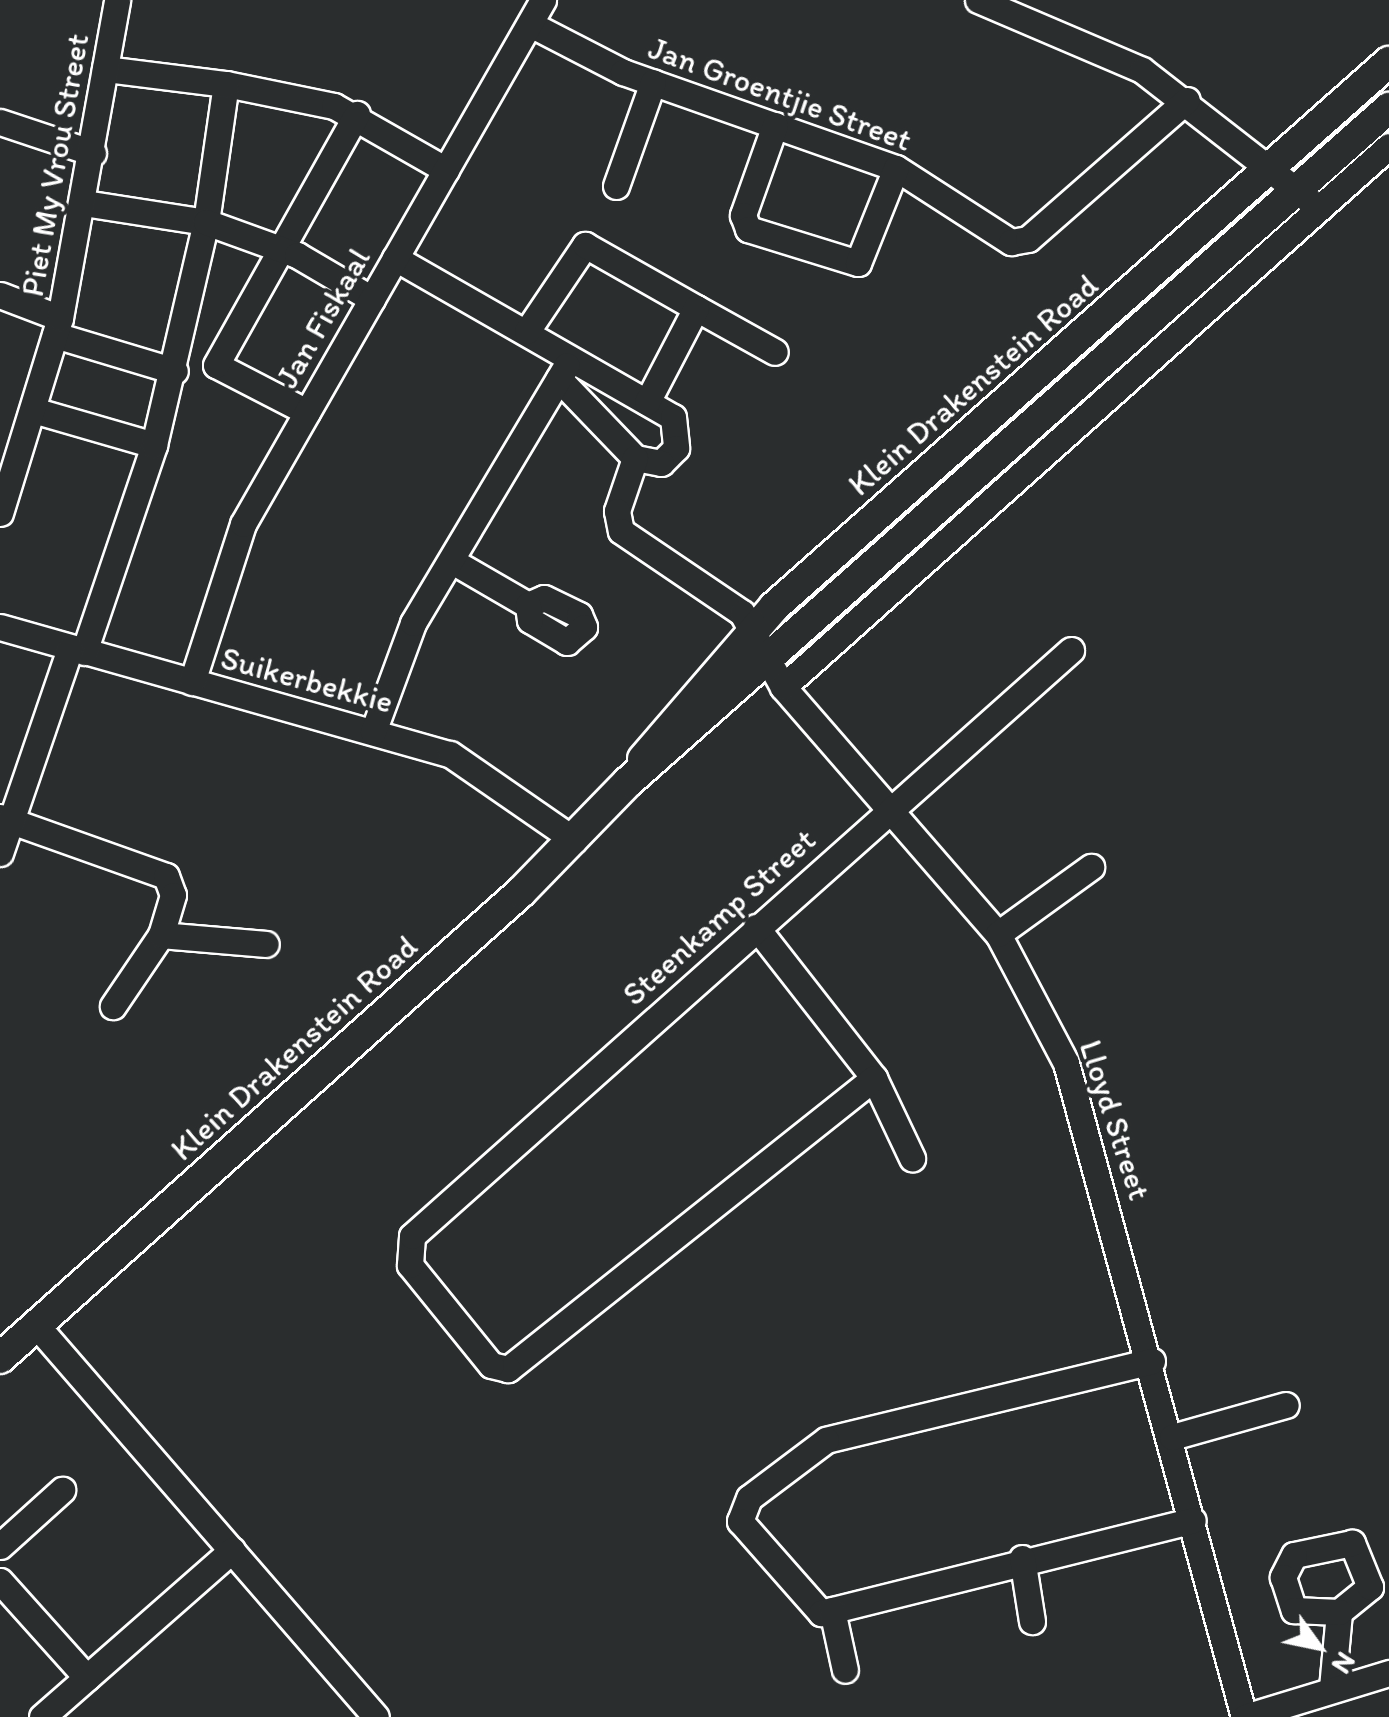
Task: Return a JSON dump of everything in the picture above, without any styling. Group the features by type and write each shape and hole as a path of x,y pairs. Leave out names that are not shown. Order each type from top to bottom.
{"main road":[{"name":"Klein Drakenstein Road","path":"628,782 667,721 748,631 1389,62"},
{"name":"Klein Drakenstein Road","path":"0,1358 574,840 628,782 764,661 1306,198 1389,108"}],"street":[{"name":"Piet My Vrou Street","path":"0,512 10,450 34,410 58,327 84,204 118,0"},
{"name":"Jan Fiskaal","path":"192,682 233,546 543,0"},
{"path":"978,0 1041,9 1187,100 1306,198"},
{"name":"Jan Groentjie Street","path":"530,24 653,82 896,168 1019,242 1187,100"},
{"path":"104,69 226,84 356,114 446,170"},
{"path":"616,186 653,82"},
{"path":"0,853 8,819 154,445 178,362 206,222 226,84"},
{"path":"216,365 356,114"},
{"path":"0,122 93,153"},
{"path":"775,125 743,215 748,229 858,263 896,168"},
{"path":"783,687 1306,198 1389,146"},
{"path":"84,204 206,222 283,248 372,299"},
{"path":"527,332 585,244 775,352"},
{"path":"395,258 527,332 566,368 635,458 662,463 680,438 673,418 647,402 566,368"},
{"path":"0,295 58,327 178,362 216,365 307,412"},
{"path":"647,402 696,308"},
{"path":"373,732 402,646 566,368"},
{"path":"34,410 154,445"},
{"name":"Lloyd Street","path":"635,458 617,511 622,531 727,598 783,687 998,934 1084,1110 1244,1717"},
{"path":"452,561 528,605"},
{"name":"Suikerbekkie","path":"0,627 373,732 474,765 574,840"},
{"name":"Steenkamp Street","path":"874,1078 514,1366 492,1366 410,1266 412,1236 888,808 1072,650"},
{"path":"8,819 166,876 173,894 160,935 114,1006"},
{"path":"998,934 1090,866"},
{"path":"756,927 874,1078 912,1158"},
{"path":"160,935 266,944"},
{"path":"37,1326 376,1717"},
{"path":"845,1670 826,1611 740,1522 750,1498 826,1440 1152,1360"},
{"path":"1172,1438 1286,1405"},
{"path":"0,1546 62,1490"},
{"path":"826,1611 1022,1558 1193,1520"},
{"path":"42,1717 232,1550"},
{"path":"1022,1558 1032,1621"},
{"path":"0,1581 87,1678"},
{"path":"1332,1688 1339,1612"},
{"path":"1244,1717 1389,1673"}]}
